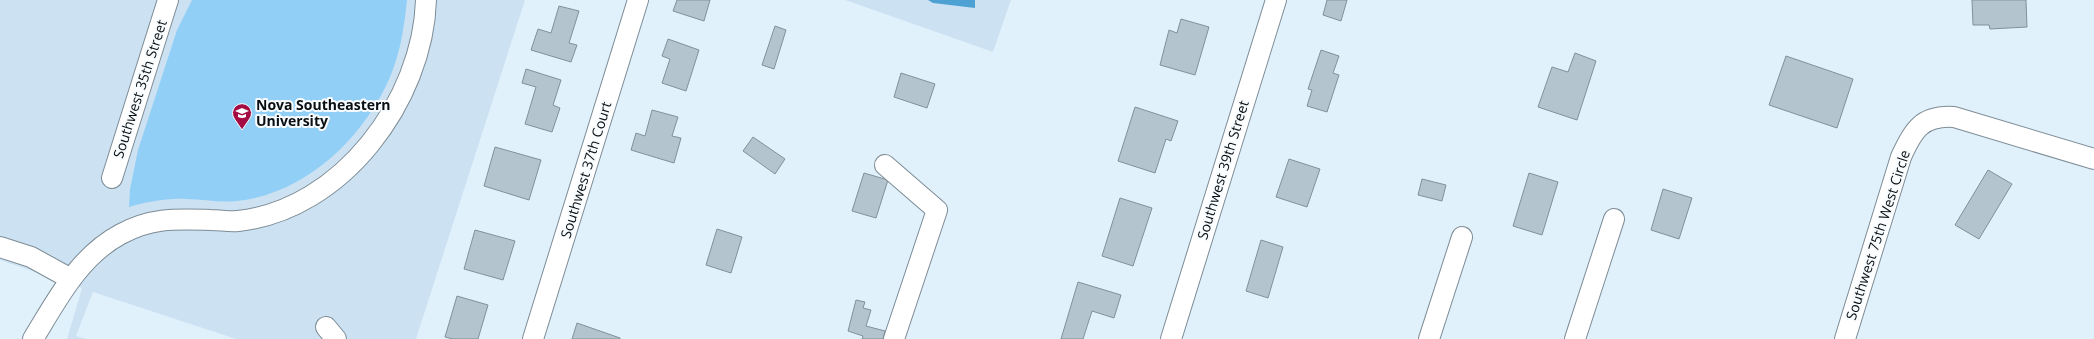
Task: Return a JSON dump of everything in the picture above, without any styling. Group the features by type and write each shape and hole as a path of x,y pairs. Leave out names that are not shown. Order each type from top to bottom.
{"street":[{"name":"Southwest 35th Street","path":"112,178 168,0"},
{"path":"33,339 71,279 87,259 120,234 149,221 175,218 238,221 268,216 295,204 323,188 346,170 368,147 386,122 402,95 413,69 421,39 426,0"},
{"name":"Southwest 37th Court","path":"533,339 638,0"},
{"name":"Southwest 39th Street","path":"1171,339 1276,0"},
{"name":"Southwest 75th West Circle","path":"1845,339 1901,156 1921,124 1934,117 1954,117 2094,159"},
{"path":"885,165 937,210 894,339"},
{"path":"1575,339 1614,219"},
{"path":"1429,339 1462,237"},
{"path":"0,247 31,257 71,279"},
{"path":"44,339 57,300"}],"shaded area":[{"name":"Nova Southeastern University","path":"0,0 525,0 416,339 236,339 93,292 76,336 86,339 67,339 82,288 0,260"},
{"path":"192,0 407,0 400,45 394,67 385,88 359,129 343,147 324,163 305,177 283,188 261,196 237,201 171,199 129,207 130,189 138,150 177,30"},
{"path":"845,0 1011,0 993,52"},
{"path":"928,0 975,0 975,8 933,3"}],"building":[{"path":"677,0 710,0 704,21 673,11"},
{"path":"1327,0 1347,0 1341,21 1323,15"},
{"path":"1972,0 2026,0 2027,27 1990,29 1989,25 1973,25"},
{"path":"559,6 579,11 569,43 577,45 571,62 531,50 538,29 551,33"},
{"path":"1181,19 1209,27 1195,75 1160,65 1169,30 1177,33"},
{"path":"775,26 786,30 774,69 762,65"},
{"path":"668,39 699,50 686,91 662,83 670,59 662,56"},
{"path":"1321,50 1339,56 1333,73 1339,75 1327,112 1307,106 1312,90 1308,89"},
{"path":"1575,53 1596,61 1577,120 1538,107 1552,67 1568,72"},
{"path":"1786,56 1853,79 1837,128 1769,105"},
{"path":"526,69 561,80 553,105 560,108 552,132 525,124 536,87 522,83"},
{"path":"901,73 935,84 927,108 894,97"},
{"path":"1135,107 1178,121 1171,141 1166,139 1155,173 1118,161"},
{"path":"652,110 678,117 672,136 681,138 674,163 631,150 636,133 645,136"},
{"path":"753,137 785,159 775,174 743,151"},
{"path":"495,147 541,160 529,200 484,186"},
{"path":"1289,159 1320,169 1307,207 1276,197"},
{"path":"1988,170 2012,184 1979,239 1955,225"},
{"path":"864,173 888,180 876,218 852,211"},
{"path":"1529,173 1558,182 1542,235 1513,226"},
{"path":"1422,179 1446,185 1442,201 1418,195"},
{"path":"1663,189 1692,198 1679,239 1651,230"},
{"path":"1120,198 1152,208 1133,266 1102,256"},
{"path":"717,229 742,237 731,273 706,265"},
{"path":"475,230 515,241 503,280 464,269"},
{"path":"1261,240 1283,247 1268,298 1246,291"},
{"path":"1078,282 1121,295 1114,318 1092,311 1083,339 1061,339"},
{"path":"457,296 488,305 478,339 453,339 445,337"},
{"path":"856,300 865,302 863,308 871,310 866,326 885,331 883,339 862,339 863,336 848,331"},
{"path":"577,323 620,338 620,339 572,339"}],"place":[{"name":"Nova Southeastern University","path":"242,130"}]}
